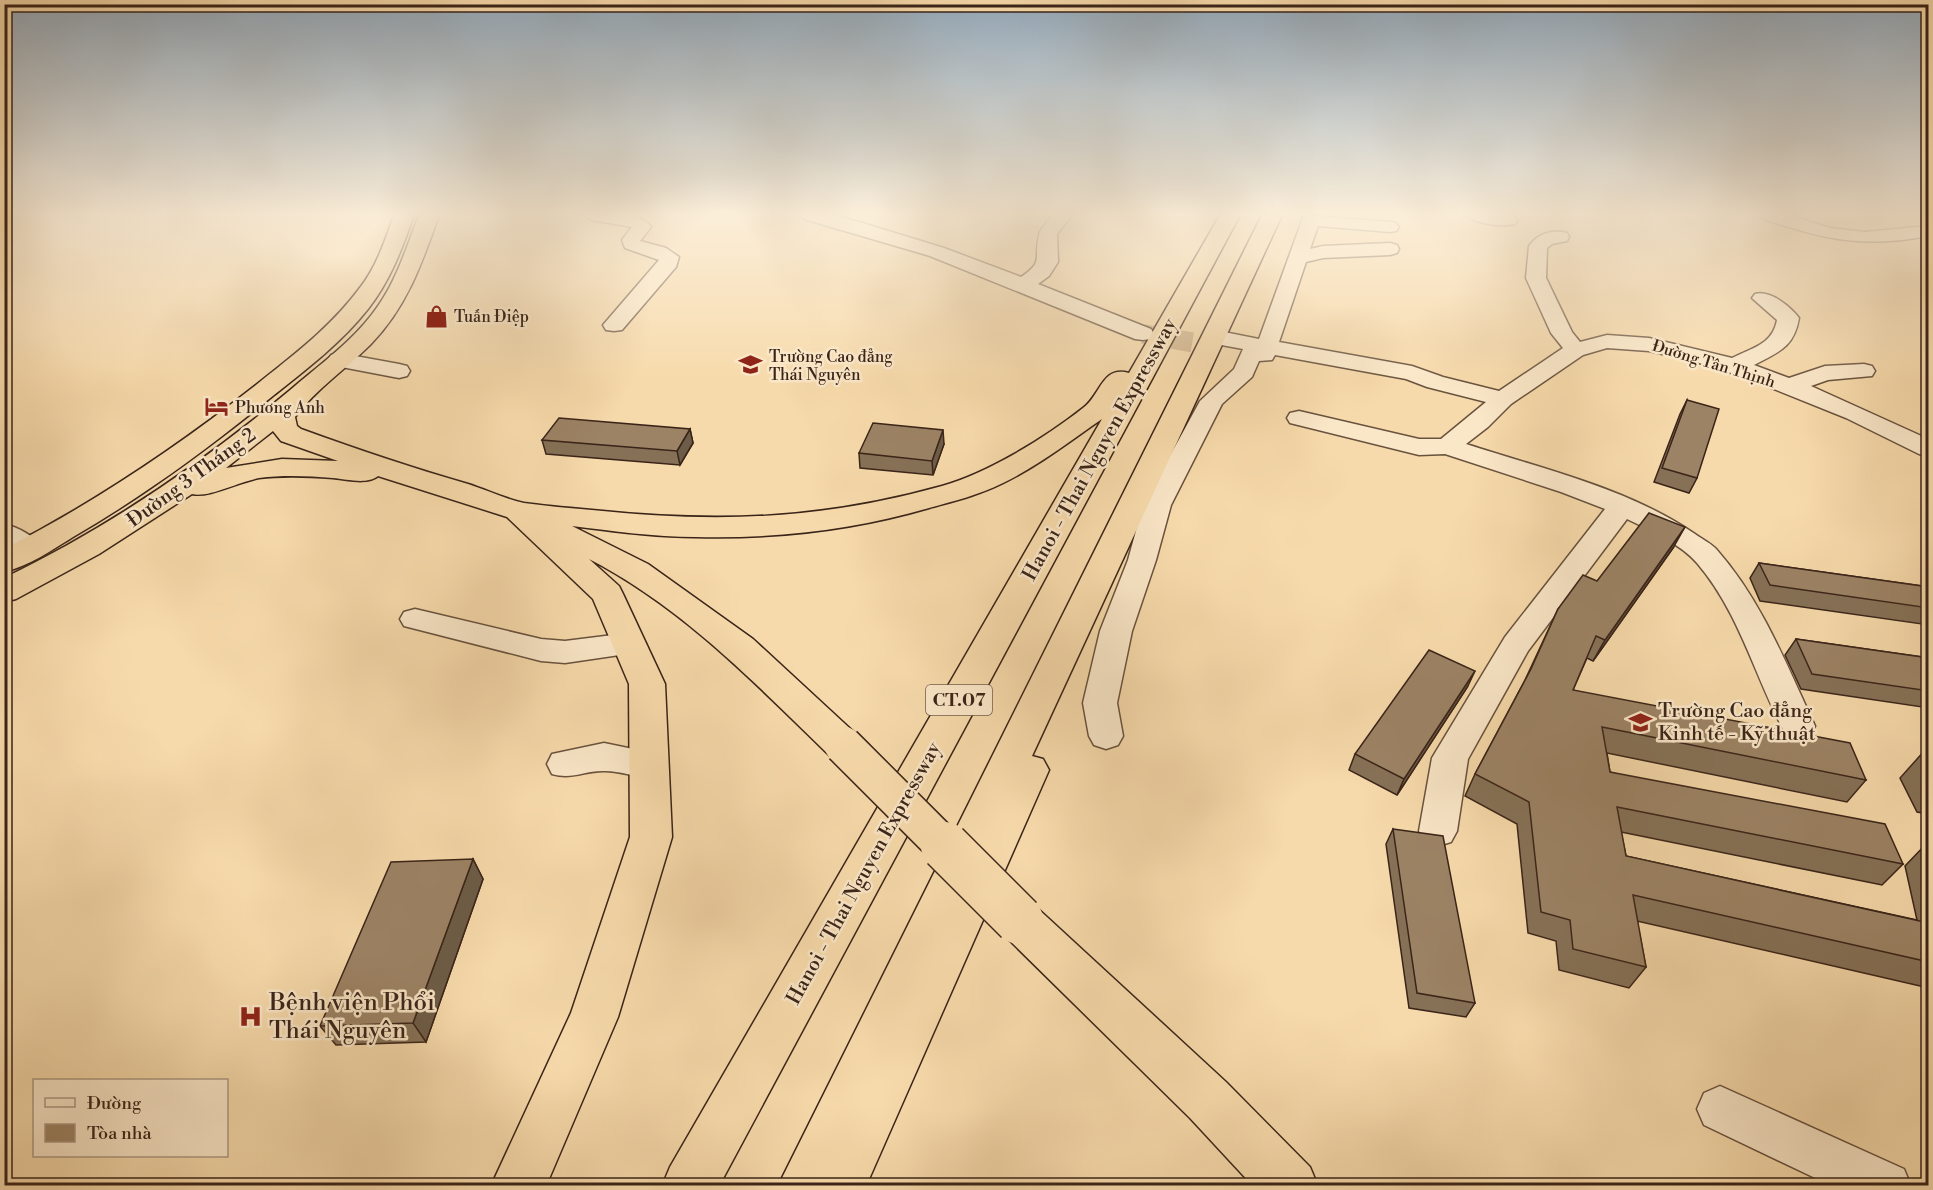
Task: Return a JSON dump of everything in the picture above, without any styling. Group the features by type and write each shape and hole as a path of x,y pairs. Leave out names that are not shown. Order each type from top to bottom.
{"highway":[{"name":"Đường 3 Tháng 2","path":"4,562 120,496 194,446 263,392 346,319 363,300 381,271"},
{"name":"Đường 3 Tháng 2","path":"4,591 77,554 118,529 238,446 370,331 389,308 408,271"},
{"path":"518,512 692,528 747,528 867,514 965,489 993,477 1028,457 1095,412 1125,372 1188,271"},
{"name":"Hanoi - Thai Nguyen Expressway","path":"689,1185 1199,271"},
{"path":"805,1185 1245,271"},
{"path":"263,392 242,414 234,428 232,438 238,446 271,461 302,468"},
{"path":"298,396 282,417 284,428 291,435 403,475 460,491 518,512 637,571 741,648 843,745 1019,920 1208,1100 1290,1185"},
{"path":"120,496 206,457 238,446 274,441 327,446"},
{"path":"118,529 179,497 233,474 259,468 302,468 403,475"},
{"path":"518,512 607,594 647,684 651,837 594,1017 518,1185"},
{"path":"838,1185 1028,774 1108,555"}],"street":[{"path":"614,325 662,271"},
{"path":"980,271 1117,324 1145,331"},
{"path":"1021,286 1043,271"},
{"path":"1106,736 1100,703 1116,632 1142,560 1157,505 1212,401 1244,372 1261,351 1293,271"},
{"path":"1536,271 1536,278 1562,333 1575,350"},
{"path":"1733,367 1773,346 1785,335 1788,318 1762,298"},
{"name":"Đường Tân Thịnh","path":"1447,446 1479,423 1503,399 1575,350 1586,344 1614,340 1642,342 1694,354 1789,386 1887,427 1929,449"},
{"path":"1222,343 1411,380 1435,382 1503,399"},
{"path":"339,360 399,371"},
{"path":"1789,386 1825,373 1864,371"},
{"path":"1299,418 1419,447 1447,446 1570,486 1622,506 1666,527 1707,555 1744,608 1798,726"},
{"path":"1438,831 1450,758 1516,645 1622,506"},
{"path":"4,532 30,549"},
{"path":"415,618 541,650 565,652 629,644"},
{"path":"565,764 604,757 649,765"},
{"path":"1720,1109 1887,1185"}],"building":[{"path":"1687,400 1719,409 1697,478 1662,468"},
{"path":"559,418 690,429 677,451 542,440"},
{"path":"873,423 943,430 932,461 859,453"},
{"path":"1649,513 1685,527 1605,640 1596,636 1573,690 1850,743 1866,780 1602,727 1610,772 1885,824 1903,864 1617,807 1626,856 1929,923 1929,962 1633,895 1646,967 1573,949 1570,920 1541,912 1529,802 1475,774 1531,669 1558,609 1583,575 1597,581"},
{"path":"1759,563 1929,587 1929,608 1770,585"},
{"path":"1796,639 1929,658 1929,691 1812,674"},
{"path":"1429,650 1475,671 1404,779 1355,754"},
{"path":"1393,829 1443,836 1475,1003 1417,993"},
{"path":"473,859 413,1023 320,1026 391,862"}],"tunnel":[{"path":"1143,334 1220,347"}],"place":[{"name":"Tuấn Điệp","path":"436,316"},
{"name":"Trường Cao đẳng Thái Nguyên","path":"751,365"},
{"name":"Phương Anh","path":"217,407"},
{"name":"Trường Cao đẳng Kinh tế - Kỹ thuật","path":"1640,722"},
{"name":"Bệnh viện Phổi Thái Nguyên","path":"251,1016"}]}
